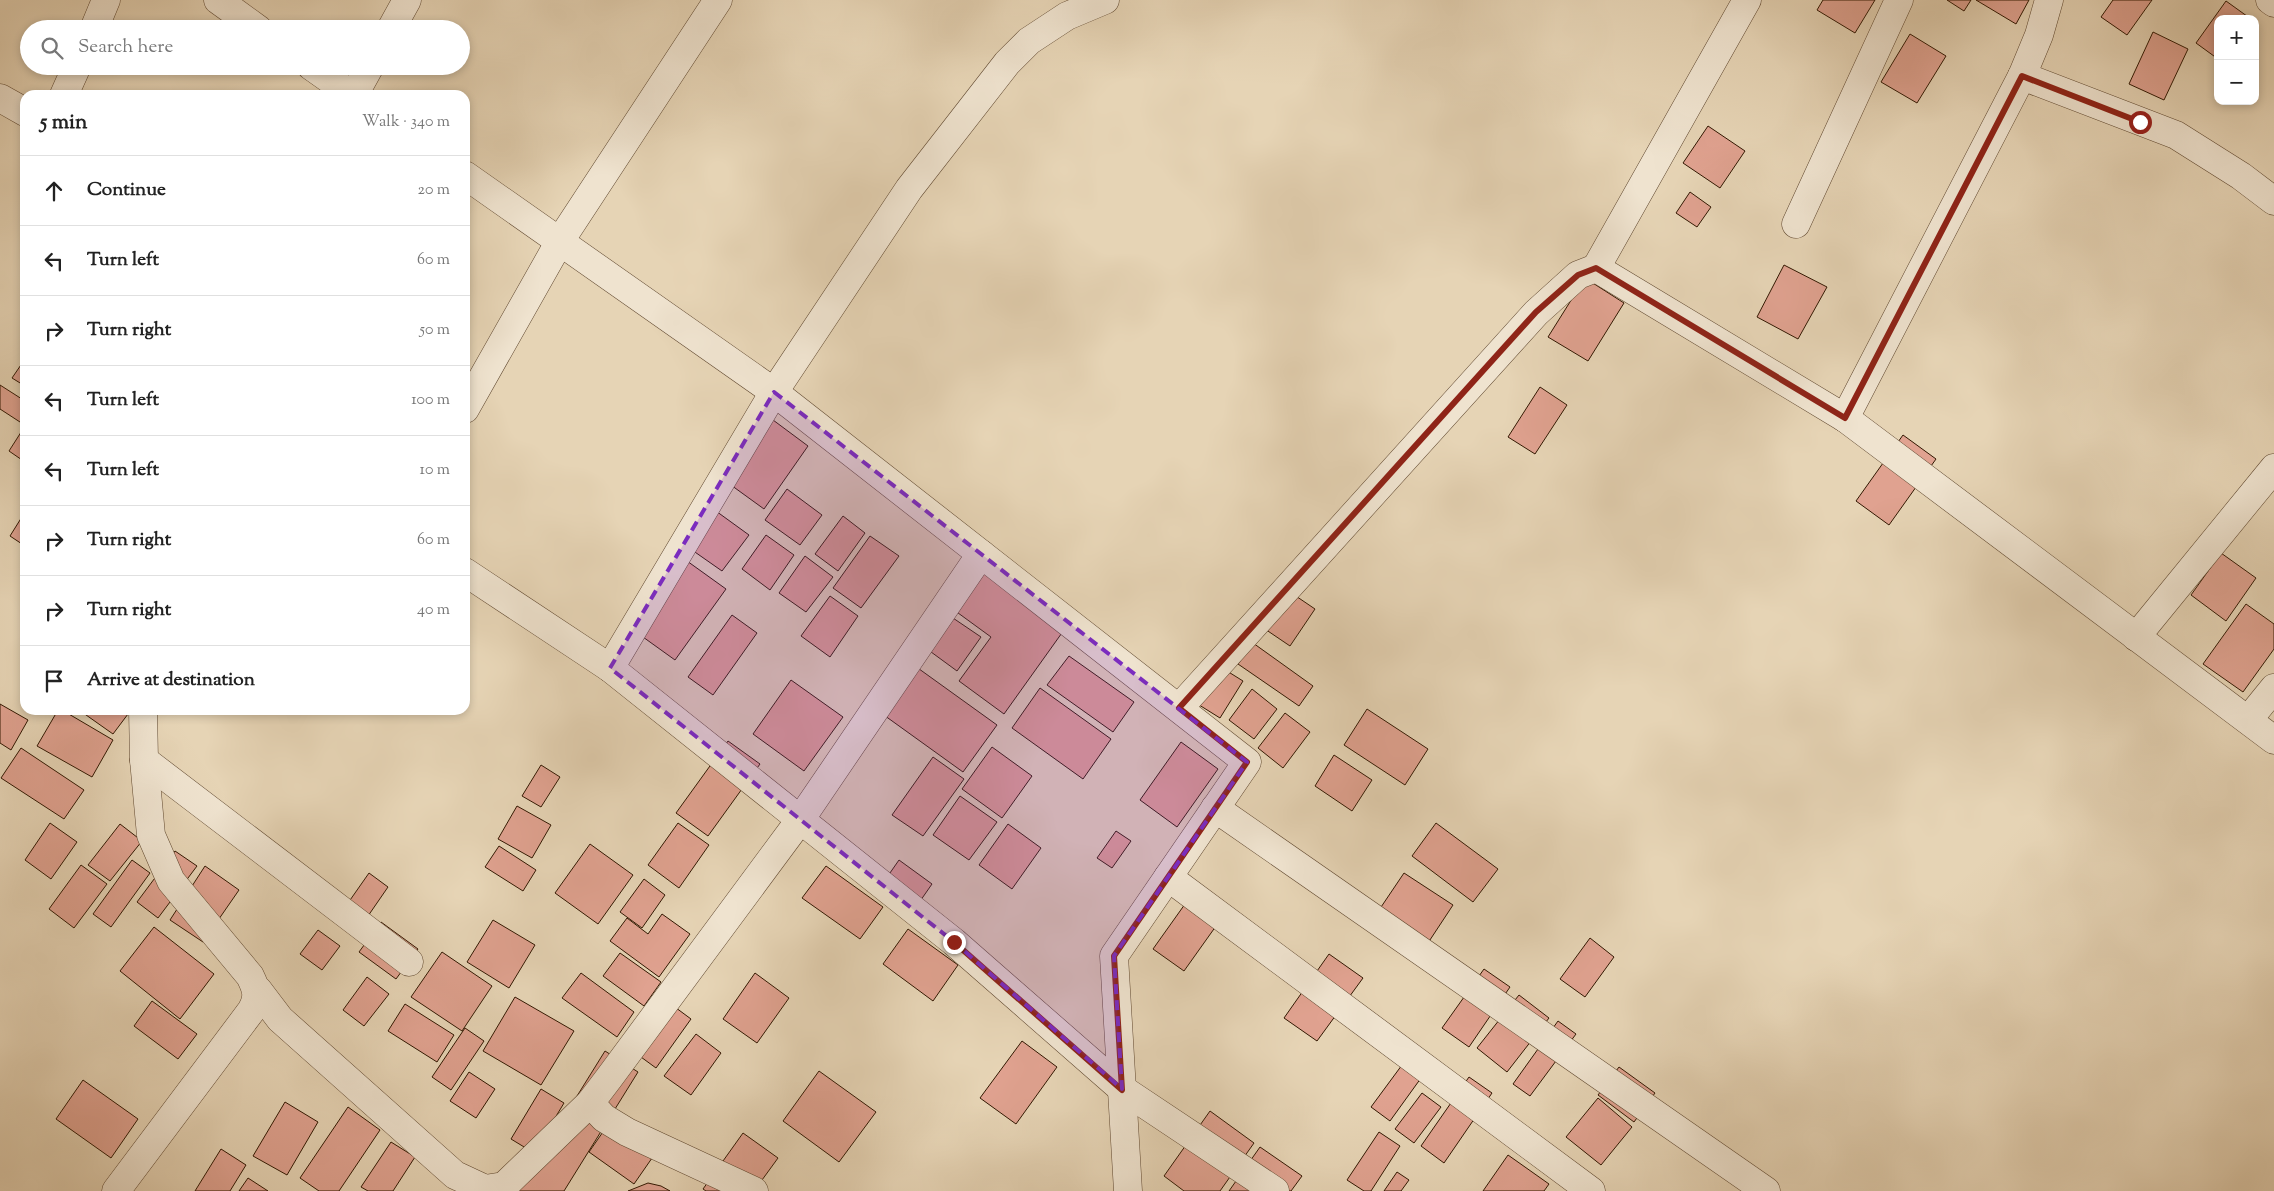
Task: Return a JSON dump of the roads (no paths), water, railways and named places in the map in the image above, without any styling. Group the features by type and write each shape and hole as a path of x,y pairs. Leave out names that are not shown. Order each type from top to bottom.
{"street":[{"path":"218,0 246,20"},
{"path":"396,20 407,0"},
{"path":"470,400 560,241 718,0"},
{"path":"610,668 774,392 909,189 1007,63 1029,41 1067,16 1105,0"},
{"path":"1179,708 1536,312 1578,275 1596,268 1747,0"},
{"path":"1796,224 1899,0"},
{"path":"1845,418 2022,76 2039,35 2049,0"},
{"path":"2270,0 2274,2"},
{"path":"66,90 73,75"},
{"path":"324,75 346,90"},
{"path":"356,90 365,75"},
{"path":"2022,76 2176,136 2242,176 2274,201"},
{"path":"0,98 20,109"},
{"path":"470,178 774,392 1247,762 1114,956 1128,1191"},
{"path":"1596,268 1845,418 2274,740"},
{"path":"2136,636 2274,468"},
{"path":"143,715 144,760 151,835 171,881 250,976 280,1019 455,1175 485,1189 504,1186 590,1103 800,820 981,554"},
{"path":"470,575 610,668 954,942 1122,1090 1275,1191"},
{"path":"2248,720 2274,688"},
{"path":"144,760 410,962"},
{"path":"1215,808 1766,1191"},
{"path":"1168,877 1591,1191"},
{"path":"116,1191 251,1011 256,1001 258,990"},
{"path":"590,1103 604,1118 627,1132 754,1191"}]}
